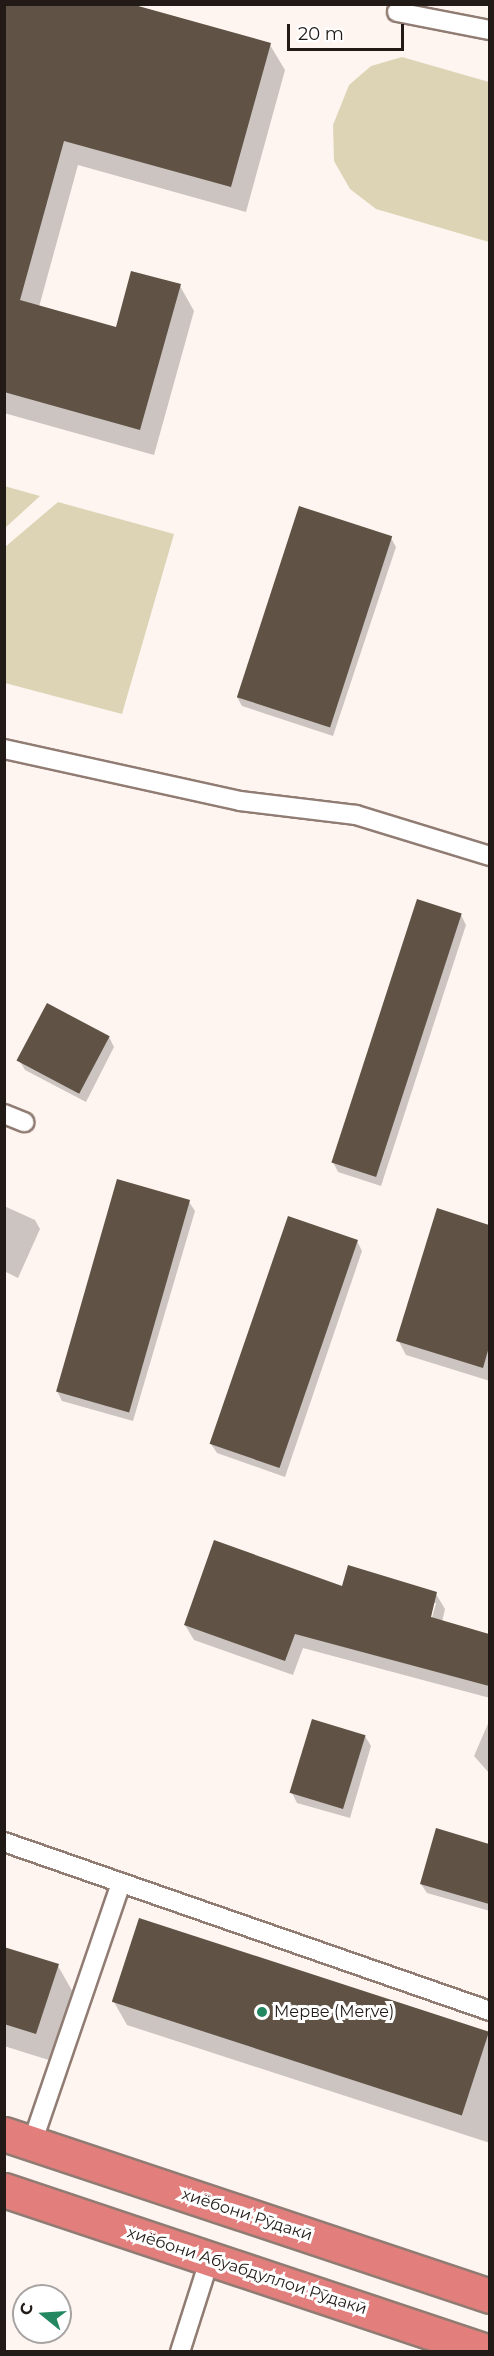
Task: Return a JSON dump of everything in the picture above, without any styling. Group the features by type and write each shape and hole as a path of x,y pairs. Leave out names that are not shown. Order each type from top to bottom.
{"highway":[{"name":"хиёбони Рӯдакӣ","path":"18,2139 489,2296"},
{"name":"хиёбони Абуабдуллои Рӯдакӣ","path":"4,2190 489,2352"}],"lane":[{"path":"397,12 489,30"},
{"path":"4,749 240,801 356,815 489,856"},
{"path":"4,1114 24,1122"},
{"path":"4,1842 489,2011"},
{"path":"18,2139 121,1882"},
{"path":"180,2352 210,2258"}],"shaded area":[{"path":"402,57 489,82 489,242 376,209 350,189 334,161 333,125 349,85 371,66"},
{"path":"4,486 40,496 5,528 4,528"},
{"path":"58,502 174,534 122,714 5,683 5,547"}],"building":[{"path":"4,4 131,4 271,43 231,187 64,141 20,300 116,327 131,271 181,284 140,430 4,392"},
{"path":"299,506 392,536 330,727 237,697"},
{"path":"417,899 462,914 376,1177 331,1162"},
{"path":"47,1003 110,1036 79,1094 16,1060"},
{"path":"117,1179 190,1200 129,1412 56,1391"},
{"path":"437,1208 489,1225 489,1347 483,1368 396,1341"},
{"path":"288,1216 358,1240 280,1468 210,1444"},
{"path":"214,1540 342,1586 348,1565 437,1592 431,1617 489,1634 489,1686 295,1634 285,1661 184,1625"},
{"path":"312,1719 366,1735 343,1809 289,1793"},
{"path":"436,1828 489,1844 489,1904 420,1884"},
{"path":"139,1918 489,2032 462,2115 112,2002"},
{"path":"4,1947 59,1964 36,2034 4,2024"}],"place":[{"name":"Mерве (Merve)","path":"262,2012"}]}
